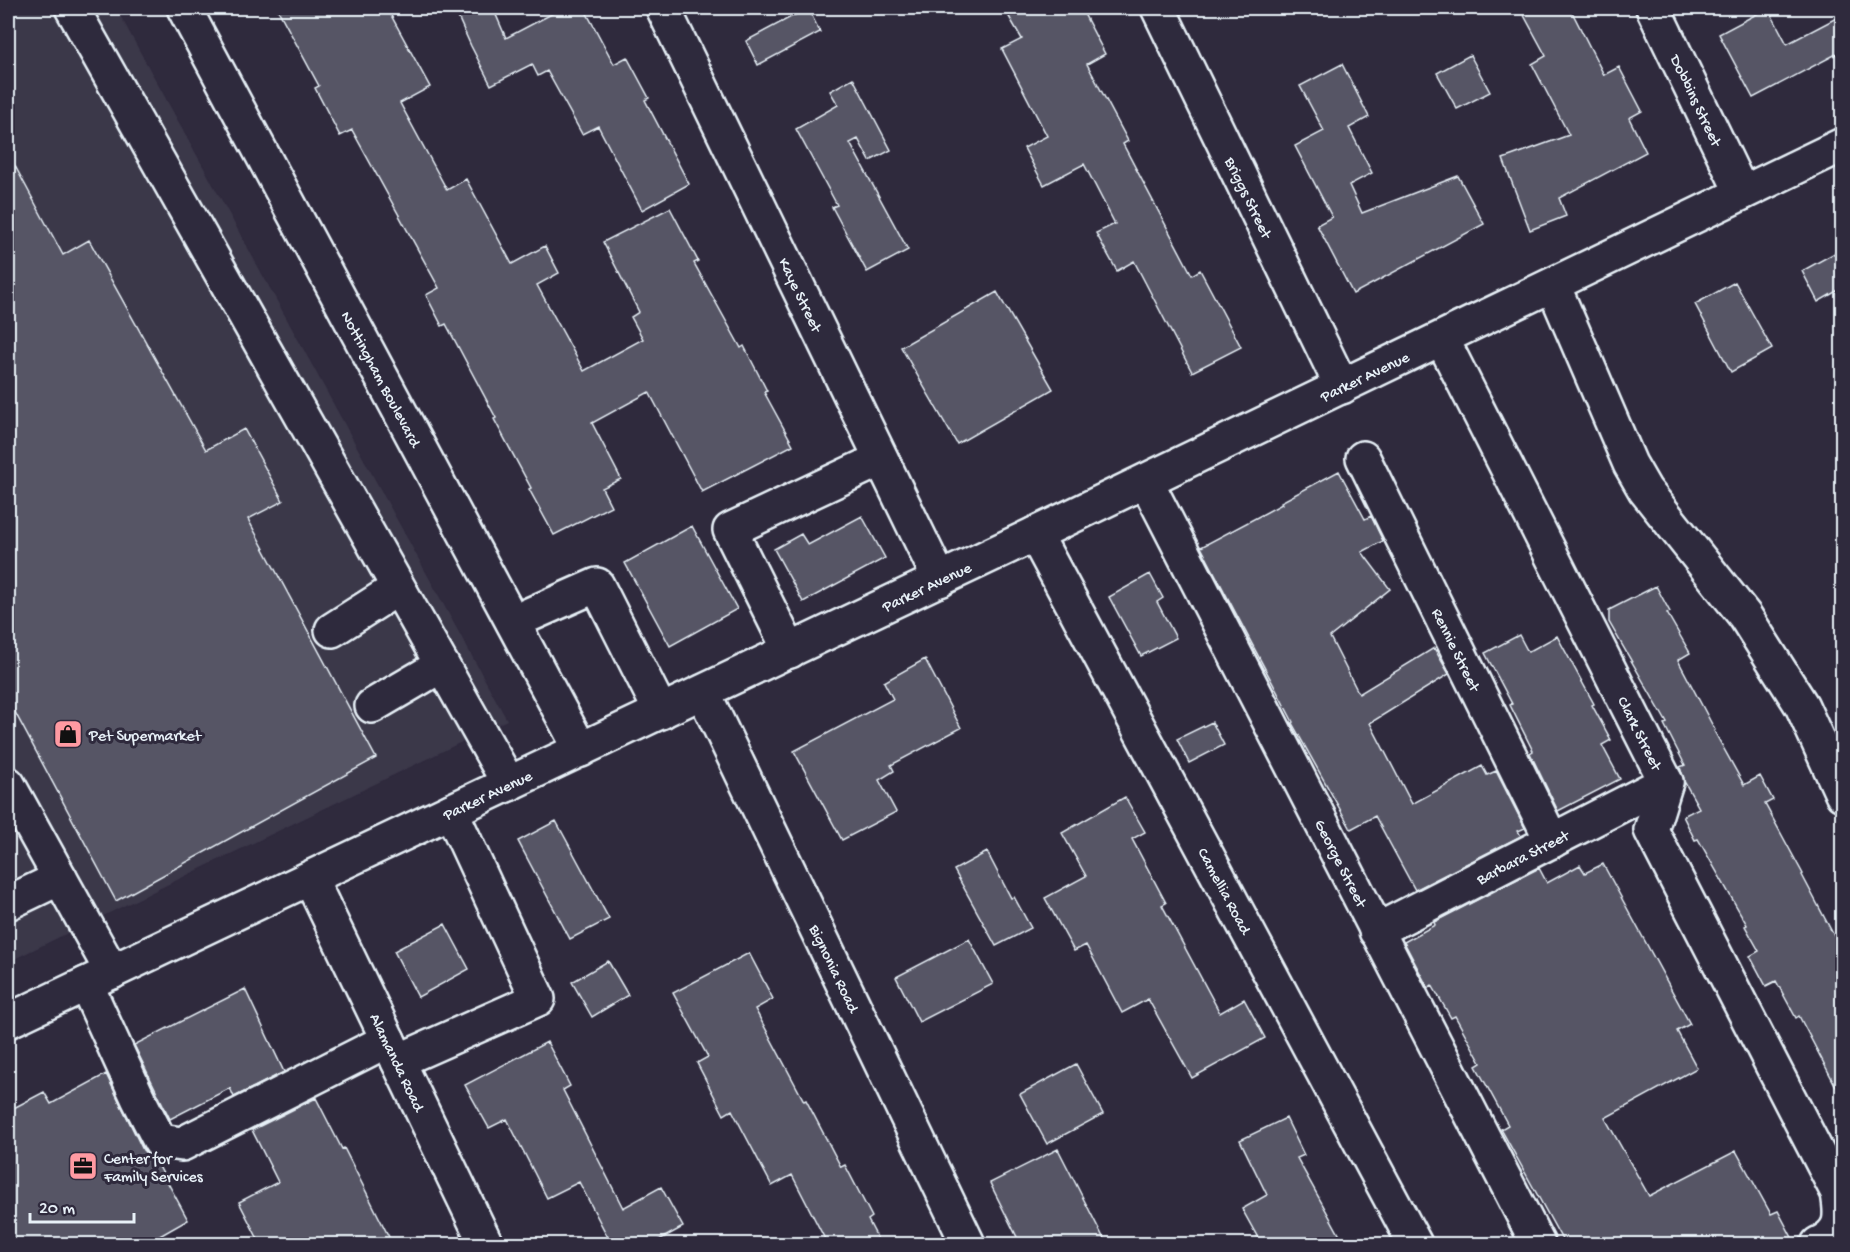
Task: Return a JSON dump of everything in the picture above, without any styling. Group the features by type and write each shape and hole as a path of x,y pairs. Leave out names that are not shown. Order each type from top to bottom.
{"street":[{"path":"72,8 509,784"},
{"name":"Nottingham Boulevard","path":"184,8 581,750"},
{"name":"Kaye Street","path":"663,8 940,580"},
{"name":"Briggs Street","path":"1158,8 1342,387"},
{"name":"Dobbins Street","path":"1653,8 1743,193"},
{"name":"Parker Avenue","path":"8,1022 940,580 1842,145"},
{"path":"1553,285 1630,464 1645,490 1745,616 1802,706 1842,794"},
{"name":"Clark Street","path":"1442,339 1666,782 1651,830 1838,1193 1842,1216 1830,1238 1818,1245"},
{"name":"Rennie Street","path":"1363,458 1552,841"},
{"path":"790,651 730,530 881,459"},
{"name":"George Street","path":"1146,481 1538,1245"},
{"name":"Camellia Road","path":"1035,534 1415,1245"},
{"path":"513,622 597,585 661,712"},
{"path":"332,630 398,588"},
{"path":"372,706 442,665"},
{"name":"Bignonia Road","path":"703,692 968,1245"},
{"name":"Barbara Street","path":"1376,931 1666,782"},
{"path":"8,784 60,878 99,978 138,1098 160,1141 182,1144 393,1051 538,999 451,811"},
{"path":"8,903 60,878"},
{"name":"Alamanda Road","path":"310,878 486,1245"}],"shaded area":[{"path":"8,8 116,8 507,720 8,962"}],"building":[{"path":"277,8 387,8 430,87 400,103 447,190 466,179 512,264 545,246 559,273 537,285 584,371 643,339 631,317 639,312 603,242 670,208 698,261 694,263 741,348 744,346 767,391 764,392 793,445 702,492 649,392 592,423 621,479 602,488 611,506 554,535 446,324 442,326 426,295 439,288 352,130 340,136 315,88 319,86"},
{"path":"454,8 493,8 506,38 563,8 584,8 614,64 627,57 649,98 645,100 689,184 642,210 598,126 582,134 547,71 538,76 532,64 491,85"},
{"path":"808,8 820,32 758,65 746,41"},
{"path":"1004,8 1081,8 1105,54 1087,64 1128,141 1123,144 1192,275 1200,270 1241,347 1192,372 1134,261 1117,271 1096,233 1115,224 1084,164 1044,185 1024,148 1047,136 1002,49 1022,39"},
{"path":"1520,8 1570,8 1604,75 1619,67 1642,111 1629,118 1646,152 1559,198 1566,216 1530,230 1503,159 1569,135 1532,64 1546,56"},
{"path":"1768,8 1787,44 1842,15 1842,51 1753,98 1719,34"},
{"path":"1470,55 1490,92 1457,109 1437,73"},
{"path":"1342,64 1369,117 1349,128 1372,173 1349,185 1362,213 1458,176 1484,224 1353,294 1317,225 1332,217 1295,146 1324,131 1300,86"},
{"path":"853,78 891,150 870,161 858,139 850,143 908,250 867,272 832,207 837,205 796,129 838,105 830,91"},
{"path":"8,153 63,255 89,240 206,450 244,429 283,501 248,519 376,758 116,901 8,699"},
{"path":"1842,249 1842,288 1818,302 1802,271"},
{"path":"1735,282 1772,349 1731,372 1695,304"},
{"path":"997,292 1053,389 957,444 901,347"},
{"path":"1339,471 1365,519 1371,516 1383,541 1362,552 1390,589 1330,637 1359,694 1434,648 1449,674 1370,723 1412,804 1482,766 1487,775 1496,771 1525,828 1518,831 1521,836 1415,890 1375,816 1351,829 1292,723 1201,547"},
{"path":"862,516 885,558 803,602 774,549 801,534 808,545"},
{"path":"692,526 737,609 670,646 625,563"},
{"path":"1150,574 1163,598 1157,602 1176,638 1141,656 1109,597"},
{"path":"1656,586 1670,612 1667,613 1690,653 1678,660 1714,731 1744,785 1760,776 1773,800 1765,804 1842,951 1842,1098 1799,1016 1796,1018 1776,981 1766,986 1750,956 1759,951 1745,926 1747,925 1698,839 1695,840 1683,816 1699,808 1684,781 1680,767 1685,765 1664,724 1667,723 1609,622 1609,610"},
{"path":"1519,635 1528,652 1557,636 1611,740 1602,745 1620,779 1558,811 1530,753 1533,751 1510,705 1512,704 1485,653"},
{"path":"925,659 961,728 891,765 894,771 879,780 896,812 842,840 794,751 893,699 884,682"},
{"path":"1212,722 1224,745 1189,763 1177,739"},
{"path":"1125,797 1145,832 1132,839 1166,903 1162,905 1220,1013 1244,999 1265,1038 1192,1078 1148,999 1122,1013 1086,945 1074,951 1045,898 1086,876 1062,833"},
{"path":"556,821 609,919 570,939 518,841"},
{"path":"987,852 1011,898 1014,897 1031,928 996,946 954,870"},
{"path":"1603,864 1690,1024 1677,1031 1697,1068 1605,1118 1649,1196 1736,1151 1771,1214 1778,1211 1796,1245 1565,1245 1501,1129 1508,1125 1476,1066 1481,1063 1455,1016 1451,1018 1432,985 1428,988 1404,942 1435,925 1434,922 1539,868 1547,883 1580,865 1585,873"},
{"path":"445,924 469,969 418,997 394,951"},
{"path":"969,939 993,984 919,1022 896,977"},
{"path":"749,953 773,999 755,1009 841,1167 845,1165 872,1217 868,1220 881,1245 828,1245 792,1175 772,1186 732,1110 724,1115 697,1063 708,1057 673,993"},
{"path":"608,961 628,995 592,1017 572,982"},
{"path":"245,989 284,1072 234,1097 230,1088 170,1119 134,1045"},
{"path":"547,1042 570,1086 563,1090 623,1208 661,1187 683,1227 650,1245 612,1245 579,1182 547,1198 507,1119 489,1128 465,1085"},
{"path":"1076,1064 1103,1114 1047,1144 1020,1094"},
{"name":"Center for Family Services","path":"106,1074 143,1150 155,1159 188,1220 144,1245 8,1245 8,1111 44,1092 51,1104"},
{"path":"316,1098 393,1245 261,1245 239,1202 278,1182 252,1130"},
{"path":"1286,1118 1304,1155 1297,1158 1345,1245 1262,1245 1242,1209 1267,1195 1240,1140"},
{"path":"1058,1149 1107,1245 1021,1245 990,1183"}],"place":[{"name":"Pet Supermarket","path":"68,734"},
{"name":"Center for Family Services","path":"83,1166"}]}
